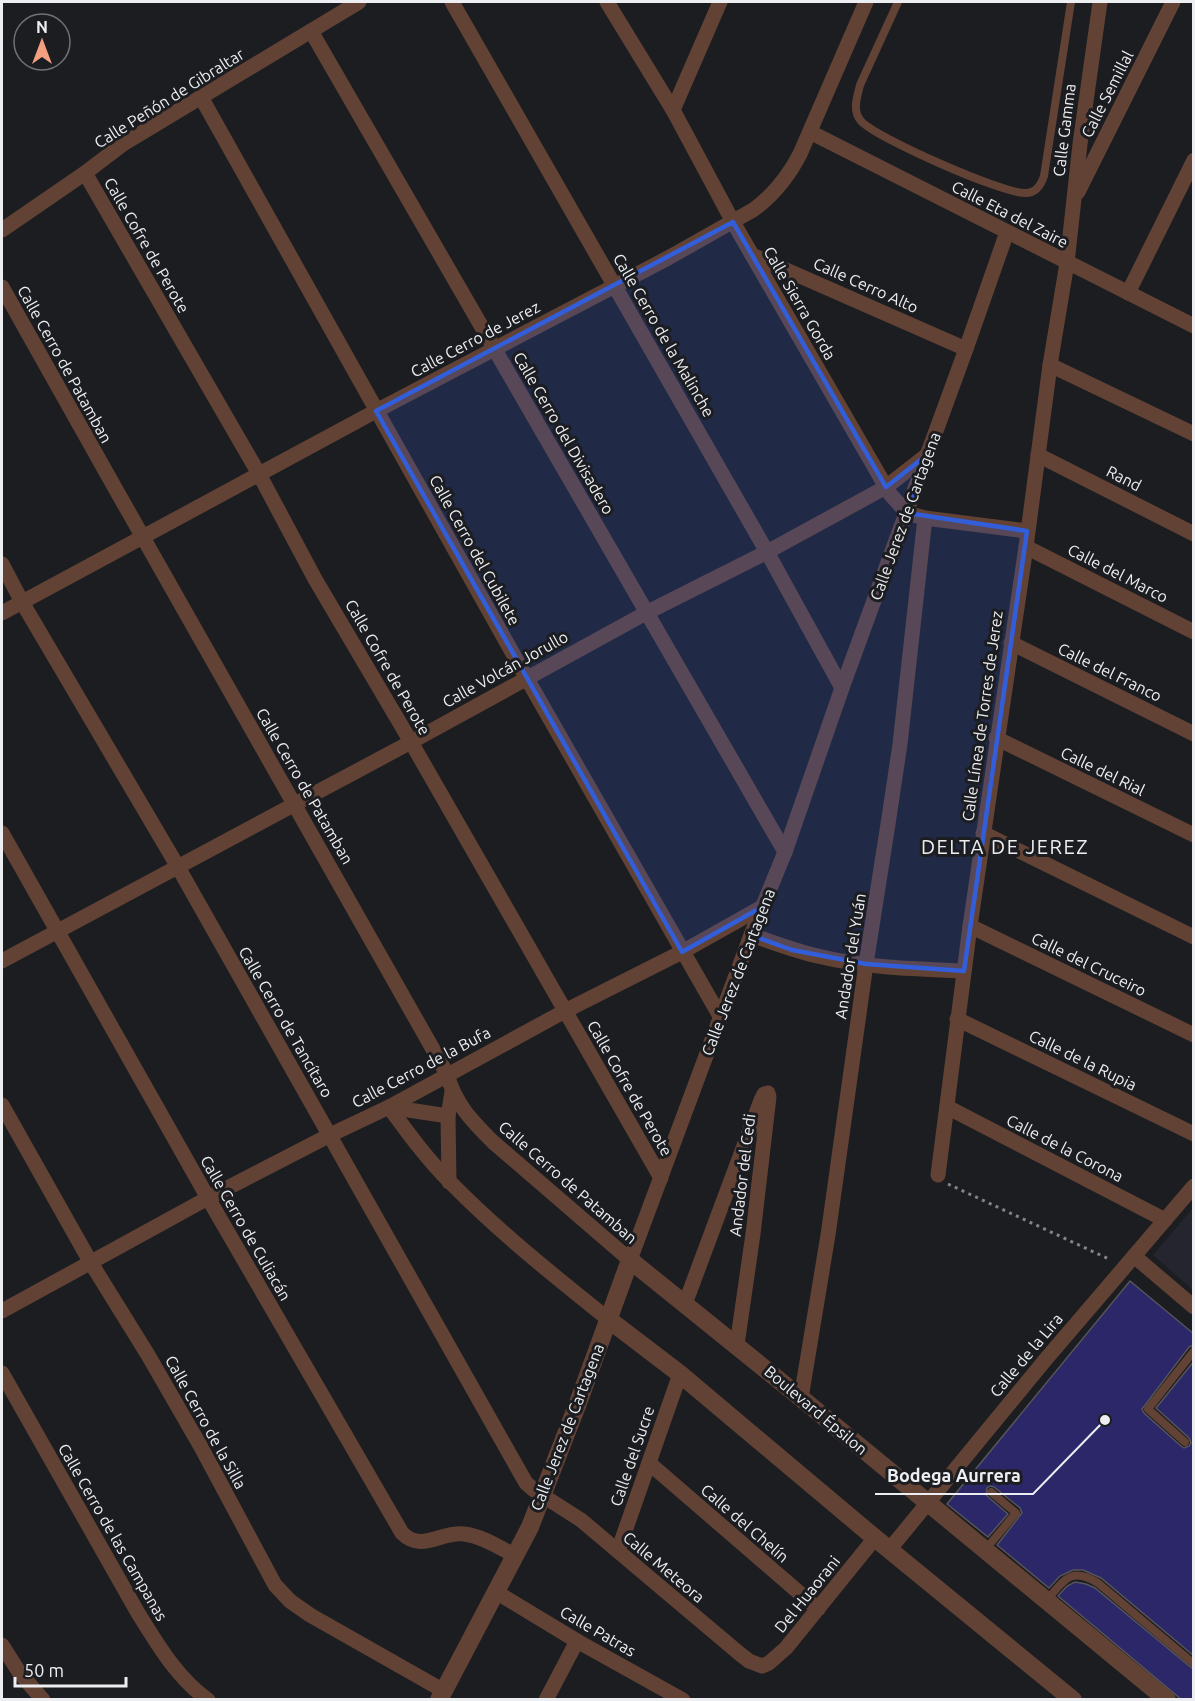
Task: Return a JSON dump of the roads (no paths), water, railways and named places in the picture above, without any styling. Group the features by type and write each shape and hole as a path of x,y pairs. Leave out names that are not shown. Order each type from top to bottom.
{"street":[{"name":"Calle Peñón de Gibraltar","path":"2,230 123,144 359,2"},
{"name":"Calle Cerro de la Malinche","path":"452,2 767,552 842,688"},
{"name":"Calle Sierra Gorda","path":"607,2 673,110 733,222 886,487 897,504 907,513"},
{"path":"673,110 720,2"},
{"name":"Calle Cerro de Jerez","path":"2,613 376,411 668,258 733,222 765,201 790,173 866,2"},
{"name":"Calle Gamma","path":"1067,263 1100,2"},
{"name":"Calle Semillal","path":"1073,202 1173,2"},
{"name":"Calle Cerro del Divisadero","path":"311,32 785,852"},
{"name":"Calle Cerro del Cubilete","path":"201,97 526,677 721,1018"},
{"name":"Calle Eta del Zaire","path":"810,132 1194,326"},
{"path":"1128,293 1194,160"},
{"name":"Calle Cofre de Perote","path":"85,173 259,474 315,579 661,1178"},
{"name":"Calle Jerez de Cartagena","path":"441,1695 530,1527 578,1403 751,935 785,852 1006,232"},
{"name":"Calle Cerro Alto","path":"752,255 966,348"},
{"name":"Calle Línea de Torres de Jerez","path":"939,1175 969,926 1026,547 1050,365 1067,263"},
{"name":"Calle Cerro de Patamban","path":"2,287 447,1074 452,1092 473,1122 494,1142 630,1260"},
{"path":"1050,365 1194,434"},
{"name":"Calle Volcán Jorullo","path":"2,961 411,742 526,677 767,552 886,487 928,454"},
{"name":"Rand","path":"1038,455 1194,534"},
{"path":"907,513 925,518 1027,531"},
{"name":"Andador del Yuán","path":"801,1398 829,1225 898,755 925,518"},
{"name":"Calle del Marco","path":"1026,547 1194,632"},
{"name":"Calle Cerro de Tancítaro","path":"2,564 178,867 518,1472 526,1484 542,1495"},
{"name":"Calle del Franco","path":"1011,643 1194,734"},
{"name":"Calle del Rial","path":"996,738 1194,835"},
{"name":"Calle Cerro de Culiacán","path":"2,833 208,1198 402,1533 407,1538 418,1542 463,1533 480,1538 516,1556"},
{"path":"983,833 1194,937"},
{"name":"Calle Cerro de la Bufa","path":"2,1311 208,1198 388,1107 565,1011 682,952 762,907"},
{"name":"Calle del Cruceiro","path":"969,926 1194,1035"},
{"path":"751,935 792,950 824,958 917,969 964,970"},
{"name":"Calle de la Rupia","path":"957,1019 1194,1134"},
{"path":"449,1182 448,1116 452,1092"},
{"name":"Andador del Cedi","path":"685,1304 763,1096 768,1093 770,1097 753,1234 736,1345"},
{"name":"Calle Cerro de la Silla","path":"2,1105 201,1447 275,1585 290,1601 310,1615 441,1695"},
{"path":"388,1107 448,1116"},
{"path":"388,1107 449,1182 500,1230 608,1319 680,1374 889,1550 1073,1700"},
{"name":"Calle de la Corona","path":"947,1107 1165,1220"},
{"name":"Calle de la Lira","path":"889,1550 1194,1186"},
{"name":"Boulevard Épsilon","path":"630,1260 1167,1700"},
{"path":"1129,1261 1194,1307"},
{"name":"Calle Cerro de las Campanas","path":"2,1373 97,1542 160,1648 178,1673 208,1700"},
{"name":"Calle del Sucre","path":"618,1551 680,1374"},
{"name":"Calle del Chelín","path":"649,1463 818,1609"},
{"name":"Calle Meteora","path":"542,1495 574,1515 740,1654 762,1666"},
{"name":"Del Huaorani","path":"762,1666 786,1648 875,1538"},
{"name":"Calle Patras","path":"496,1592 658,1693 683,1700"},
{"path":"546,1700 577,1641"},
{"path":"2,1645 19,1672 43,1700"}],"lane":[{"path":"898,2 860,85 856,110 860,120 869,128 917,152 980,180 1019,193 1029,193 1041,184 1047,164 1071,2"},
{"path":"1185,1442 1148,1409 1194,1351"},
{"path":"985,1550 1016,1513 991,1492"},
{"path":"1047,1600 1065,1579 1072,1575 1079,1574 1089,1577 1194,1664"}],"place":[{"name":"Bodega Aurrera","path":"1105,1420"}],"district":[{"name":"DELTA DE JEREZ","path":"1005,847"}]}
